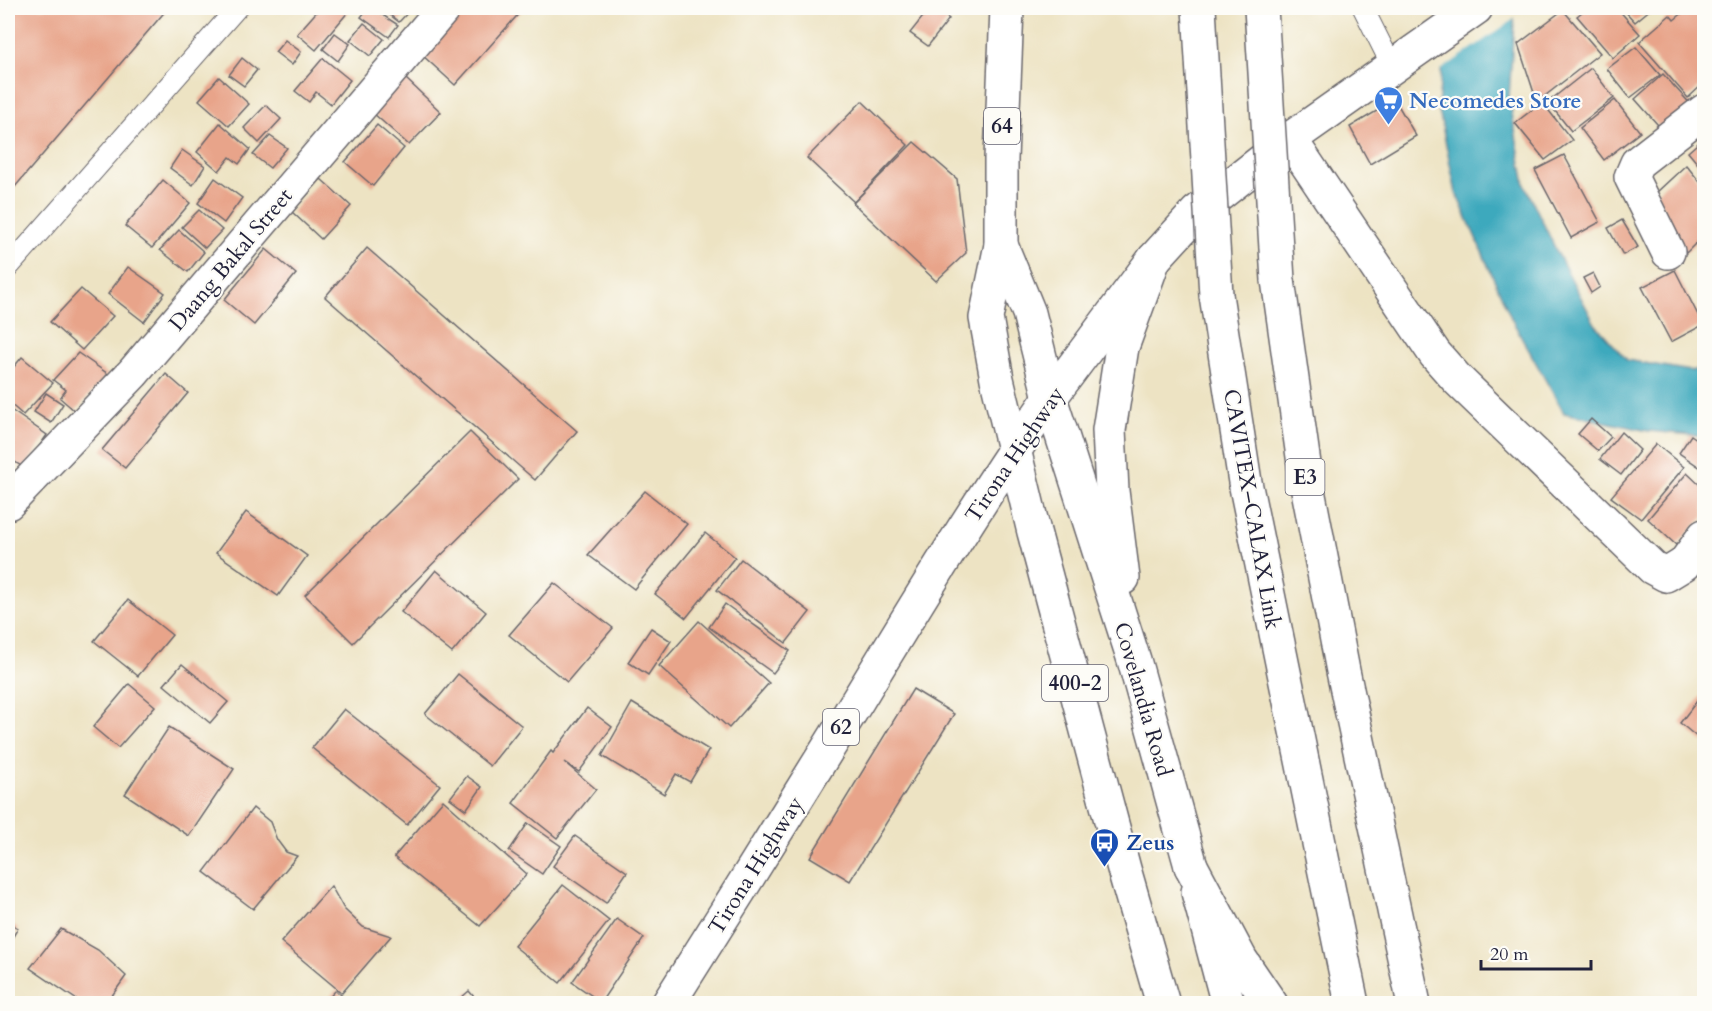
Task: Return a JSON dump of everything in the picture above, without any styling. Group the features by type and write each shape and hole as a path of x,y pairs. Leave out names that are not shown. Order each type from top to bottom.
{"main road":[{"name":"Daang Bakal Street","path":"8,502 132,373 444,8"},
{"name":"64","path":"1007,8 1001,159 1001,245 986,318 997,379 1014,450"},
{"name":"CAVITEX–CALAX Link","path":"1199,8 1216,295 1245,482 1352,1004"},
{"name":"E3","path":"1261,8 1278,280 1306,485 1414,1004"},
{"name":"Tirona Highway","path":"668,1004 1014,450 1154,259 1197,212 1290,139 1476,8"},
{"path":"1668,252 1631,177 1637,163 1704,111"},
{"path":"1290,139 1435,354 1466,388 1653,568 1666,574 1684,564 1704,536"},
{"name":"64","path":"1001,245 1029,313 1050,398"},
{"name":"400-2","path":"1134,660 1112,491 1109,430 1122,347 1154,259"},
{"name":"Covelandia Road","path":"1050,398 1134,660 1228,1004"},
{"name":"400-2","path":"1014,450 1124,869 1163,1004"},
{"path":"1191,866 1241,960 1271,1004"}],"lane":[{"path":"8,268 237,8"},
{"path":"1363,8 1398,62"}],"water":[{"path":"1447,8 1515,8 1509,97 1525,185 1595,324 1627,360 1691,371 1704,367 1704,436 1648,431 1564,413 1512,320 1456,193 1438,106"}],"pier":[{"path":"1444,8 1518,8 1517,17 1438,72"}],"building":[{"path":"8,8 168,8 8,195"},
{"path":"320,8 345,8 349,11 316,50 297,34"},
{"path":"368,8 372,8 398,25 389,37 361,17"},
{"path":"381,8 412,8 399,22"},
{"path":"463,8 524,8 455,85 421,54"},
{"path":"930,8 935,8 949,19 928,46 910,33"},
{"path":"1587,8 1617,8 1640,34 1613,58 1577,16"},
{"path":"1622,8 1652,8 1635,22"},
{"path":"1689,8 1694,8 1704,19 1704,83 1688,98 1639,42 1670,15 1674,20"},
{"path":"1563,10 1600,53 1537,102 1518,44"},
{"path":"364,23 384,39 370,56 350,40"},
{"path":"335,33 350,44 338,61 323,49"},
{"path":"285,40 301,52 292,65 275,52"},
{"path":"1636,47 1660,75 1630,98 1607,69"},
{"path":"242,58 257,70 244,86 229,75"},
{"path":"323,58 350,80 331,104 316,92 309,102 295,91"},
{"path":"1591,68 1614,98 1571,131 1548,102"},
{"path":"1663,74 1694,108 1665,133 1635,99"},
{"path":"219,77 249,104 229,126 199,100"},
{"path":"405,78 441,112 409,145 373,113"},
{"path":"1395,100 1416,136 1370,164 1350,127"},
{"path":"1615,100 1640,132 1604,160 1580,128"},
{"path":"862,101 908,145 854,202 807,158"},
{"path":"1542,102 1572,140 1545,160 1515,123"},
{"path":"266,105 281,119 259,143 244,128"},
{"path":"220,123 250,149 239,164 230,157 219,171 197,152"},
{"path":"377,125 404,148 373,186 345,162"},
{"path":"270,136 287,148 270,168 253,155"},
{"path":"1704,138 1704,167 1702,169 1688,152"},
{"path":"914,142 957,179 966,253 936,281 853,203"},
{"path":"182,150 205,166 193,185 170,168"},
{"path":"1564,155 1600,222 1571,238 1535,170"},
{"path":"1686,165 1704,187 1704,235 1686,253 1656,193"},
{"path":"215,178 242,198 224,223 198,203"},
{"path":"321,179 351,206 321,239 292,212"},
{"path":"163,180 190,203 152,248 125,226"},
{"path":"199,210 222,230 205,248 182,227"},
{"path":"1622,220 1638,247 1623,255 1608,228"},
{"path":"179,230 204,252 188,272 160,250"},
{"path":"367,248 577,431 535,480 325,297"},
{"path":"266,249 296,274 254,325 224,300"},
{"path":"1704,260 1704,278 1697,263"},
{"path":"128,267 165,293 144,322 108,294"},
{"path":"1675,270 1703,325 1671,342 1642,287"},
{"path":"1593,273 1600,287 1591,293 1583,278"},
{"path":"81,289 113,316 82,350 50,322"},
{"path":"78,353 108,374 75,411 60,398 66,390 53,380"},
{"path":"22,357 53,383 23,415 8,402 8,374"},
{"path":"166,374 188,393 125,468 102,450"},
{"path":"46,393 63,404 51,423 34,412"},
{"path":"8,408 47,435 24,468 8,457"},
{"path":"1591,419 1611,437 1598,451 1578,434"},
{"path":"470,432 518,479 353,643 305,595"},
{"path":"1621,432 1640,450 1621,475 1600,459"},
{"path":"1691,435 1704,444 1704,470 1679,453"},
{"path":"1656,444 1684,467 1641,519 1611,497"},
{"path":"1687,473 1704,489 1704,517 1676,545 1648,519"},
{"path":"645,491 687,524 634,589 588,555"},
{"path":"246,512 307,556 278,596 216,553"},
{"path":"705,533 735,557 686,618 655,594"},
{"path":"741,559 810,612 786,643 717,590"},
{"path":"436,570 486,612 452,653 401,612"},
{"path":"554,583 613,628 567,682 509,635"},
{"path":"128,600 172,635 138,676 94,641"},
{"path":"725,604 790,651 773,673 709,627"},
{"path":"699,621 769,683 729,728 659,666"},
{"path":"651,628 671,641 648,675 628,662"},
{"path":"182,664 228,702 210,723 164,685"},
{"path":"458,674 522,726 490,766 425,714"},
{"path":"129,684 155,706 118,748 93,727"},
{"path":"913,689 954,714 850,881 810,857"},
{"path":"1704,692 1704,743 1680,723"},
{"path":"632,703 709,750 690,782 676,774 664,794 602,756"},
{"path":"587,708 612,727 579,772 564,762 596,789 557,838 513,803 551,751 553,753"},
{"path":"344,709 440,785 407,825 312,748"},
{"path":"169,727 234,769 189,836 125,794"},
{"path":"467,776 482,787 466,810 450,798"},
{"path":"443,800 527,874 480,926 394,857"},
{"path":"253,808 270,822 277,840 286,852 297,856 253,909 204,872"},
{"path":"528,823 561,846 542,874 509,851"},
{"path":"575,836 627,872 606,903 553,866"},
{"path":"563,885 609,921 560,983 514,946"},
{"path":"331,886 344,909 363,927 391,936 342,993 281,942"},
{"path":"617,919 644,938 601,1002 572,982"},
{"path":"8,922 18,928 8,945"},
{"path":"61,929 98,950 126,976 106,1004 83,1004 30,968"},
{"path":"336,990 350,1004 323,1004"},
{"path":"469,991 480,1004 454,1004"}],"place":[{"name":"Necomedes Store","path":"1388,126"},
{"name":"Zeus","path":"1105,868"}]}
